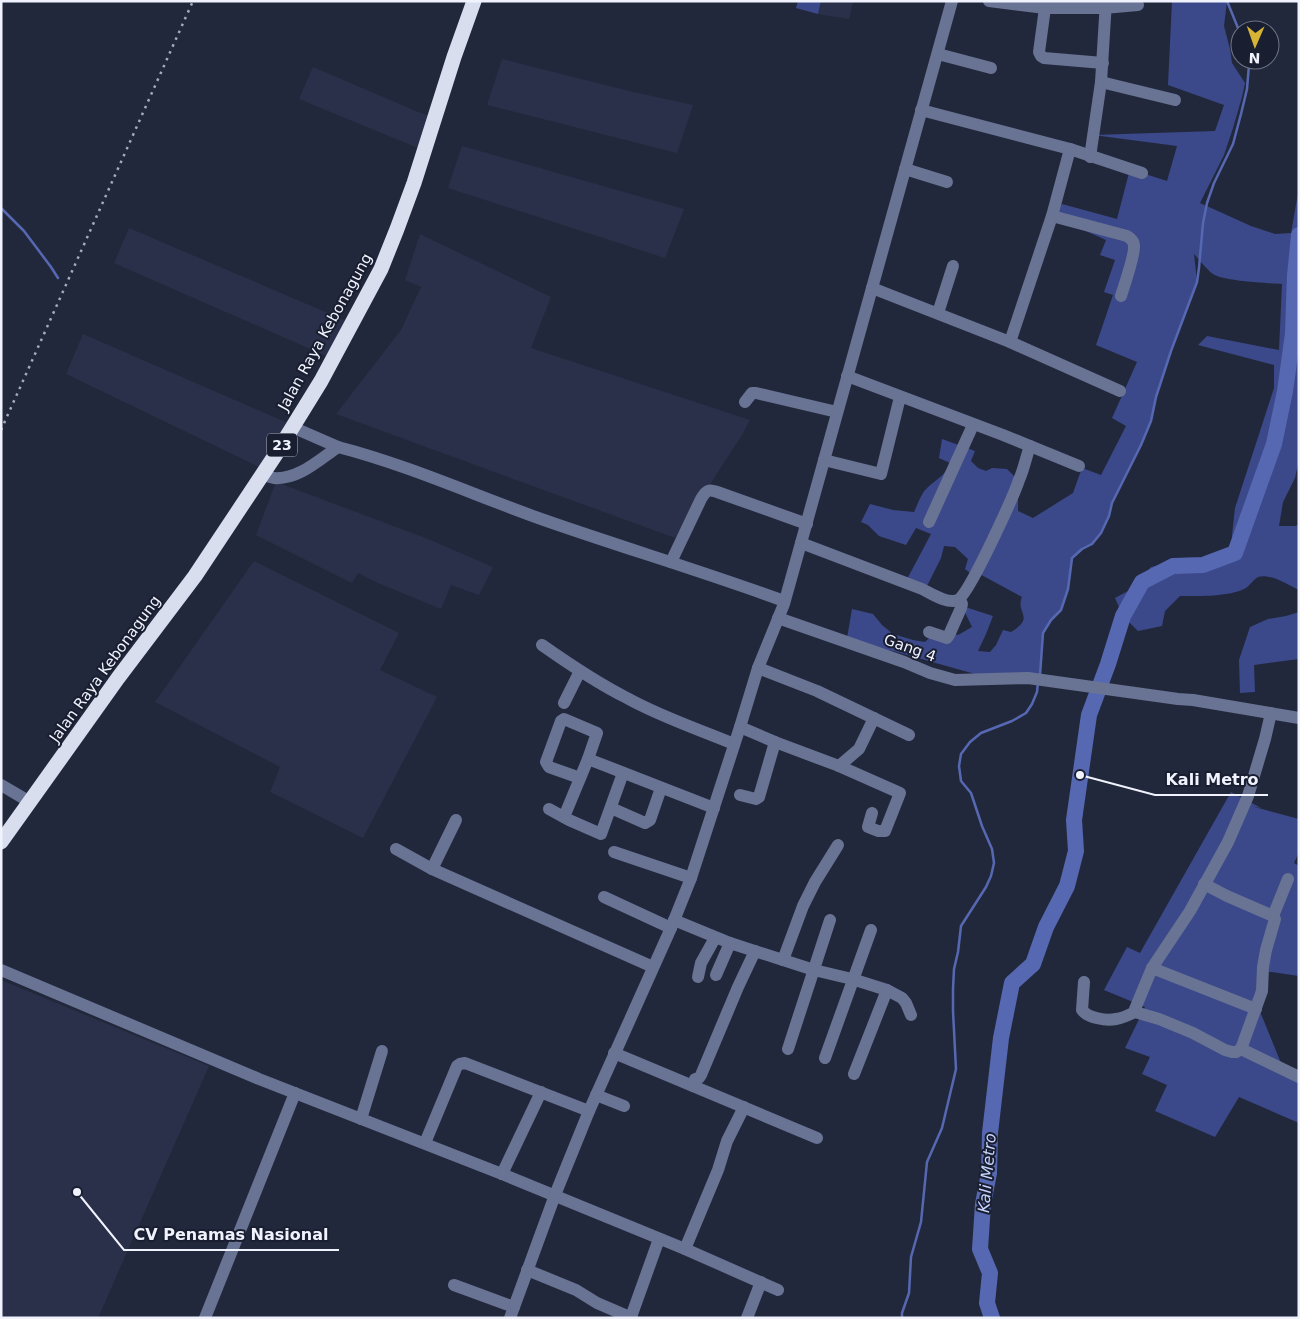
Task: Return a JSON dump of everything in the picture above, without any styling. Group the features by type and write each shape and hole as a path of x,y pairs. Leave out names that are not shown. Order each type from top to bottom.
{"highway":[{"name":"Jalan Raya Kebonagung","path":"1,842 118,678 195,576 321,381 380,269 397,229 474,1"}],"street":[{"path":"454,1285 512,1312 555,1195 589,1111 691,878 758,668 781,609 807,524 952,1"},
{"path":"989,1 1045,8 1138,4"},
{"path":"1090,157 1103,63 1105,5"},
{"path":"1045,8 1039,52 1041,56 1044,58 1103,63"},
{"path":"938,54 991,68"},
{"path":"1101,82 1175,100"},
{"path":"921,110 1070,149 1142,173"},
{"path":"1010,342 1052,216 1070,149"},
{"path":"905,169 946,182"},
{"path":"1052,216 1127,236 1131,239 1134,251 1120,296"},
{"path":"938,314 954,266"},
{"path":"872,288 1010,342 1120,391"},
{"path":"847,376 1079,466"},
{"path":"745,402 752,393 756,393 837,412"},
{"path":"824,460 881,474 900,397"},
{"path":"929,522 973,425"},
{"name":"Gang 4","path":"292,427 338,447 390,463 542,519 671,562 930,673 955,680 1020,678 1103,688 1193,700 1299,718"},
{"path":"960,600 976,572 1008,506 1020,479 1030,446"},
{"path":"262,475 274,478 291,476 308,468 338,447"},
{"path":"671,562 701,499 707,491 712,490 807,524"},
{"path":"801,542 941,598 960,600"},
{"path":"930,632 947,638 961,608 960,600"},
{"path":"542,645 580,671 628,699 734,744"},
{"path":"758,668 816,691 909,735"},
{"path":"564,703 580,671"},
{"path":"1136,1012 1135,1009 1152,968 1190,911 1228,842 1248,796 1271,713"},
{"path":"840,766 859,749 874,718"},
{"path":"564,818 588,759 597,733 562,719 546,759 546,764 549,767 580,778"},
{"path":"740,727 840,766 900,793 885,832 868,828 872,813"},
{"path":"740,795 756,799 759,797 775,742"},
{"path":"588,759 714,808"},
{"path":"549,809 600,834 602,833 623,773"},
{"path":"1,785 30,802"},
{"path":"611,808 648,822 661,788"},
{"path":"432,869 456,820"},
{"path":"783,960 803,906 815,882 838,845"},
{"path":"396,849 432,869 653,967"},
{"path":"614,852 691,878"},
{"path":"1084,982 1082,1010 1087,1015 1115,1020 1136,1012 1193,1033 1225,1050 1236,1052 1241,1049 1262,991 1263,968 1275,918 1273,916 1288,878"},
{"path":"1204,884 1273,916"},
{"path":"604,897 672,924 730,944 887,990 902,998 911,1015"},
{"path":"788,1049 830,920"},
{"path":"825,1058 871,930"},
{"path":"698,977 701,963 715,938"},
{"path":"716,975 730,944"},
{"path":"693,1086 695,1079 702,1075 755,951"},
{"path":"1152,968 1256,1009"},
{"path":"1,970 295,1093 555,1195 778,1290"},
{"path":"854,1074 887,990"},
{"path":"1241,1049 1299,1078"},
{"path":"361,1119 382,1051"},
{"path":"614,1053 817,1138"},
{"path":"425,1144 457,1066 460,1064 465,1063 589,1111"},
{"path":"502,1174 541,1092"},
{"path":"205,1318 295,1093"},
{"path":"596,1095 624,1106"},
{"path":"685,1249 718,1170 727,1141 744,1108"},
{"path":"527,1270 576,1290 597,1303 632,1318 659,1239"},
{"path":"747,1318 761,1282"}],"shaded area":[{"path":"798,1 821,1 818,14 796,8"},
{"path":"821,1 853,1 849,19 818,14"},
{"path":"1172,1 1227,1 1224,26 1230,49 1230,70 1237,70 1245,83 1224,155 1200,203 1251,226 1275,234 1291,233 1299,188 1299,460 1295,478 1283,502 1279,526 1296,526 1299,524 1299,590 1279,580 1263,576 1256,578 1246,588 1231,593 1180,596 1165,611 1162,626 1138,631 1123,616 1115,598 1128,591 1151,567 1174,561 1203,565 1234,553 1232,535 1235,508 1274,388 1274,365 1198,345 1207,336 1279,350 1282,284 1218,276 1210,272 1194,254 1197,282 1171,351 1156,397 1151,421 1112,503 1109,516 1101,533 1092,544 1082,549 1072,558 1068,589 1061,610 1051,620 1043,633 1039,680 975,674 893,651 846,644 852,609 873,614 893,634 925,642 935,632 947,632 958,635 972,627 962,606 993,616 978,651 990,652 996,645 1003,630 1011,632 1024,619 1021,607 1022,597 974,571 974,576 965,569 968,559 955,547 944,546 941,558 925,590 906,581 931,534 916,528 906,545 879,536 868,525 861,522 870,504 893,510 914,512 923,493 944,473 950,463 939,458 942,439 975,451 971,461 978,468 986,471 992,468 1007,469 1022,484 1018,494 1018,511 1033,518 1073,493 1082,468 1101,475 1126,426 1112,418 1137,362 1096,345 1113,295 1104,292 1115,260 1100,255 1106,240 1052,216 1062,204 1117,219 1130,169 1167,181 1177,146 1093,135 1215,131 1224,105 1168,85"},
{"path":"502,59 693,105 677,153 487,105"},
{"path":"313,67 418,112 442,120 430,153 299,99"},
{"path":"462,146 684,209 665,258 448,188"},
{"path":"129,228 349,322 331,358 114,263"},
{"path":"420,234 551,297 531,348 750,420 675,538 336,414 401,330 421,287 405,280"},
{"path":"83,334 290,424 263,469 66,374"},
{"path":"276,482 428,539 493,567 479,595 451,585 441,609 358,573 352,583 256,535"},
{"path":"254,561 399,633 380,670 437,697 363,838 270,792 280,767 155,702"},
{"path":"1299,612 1299,659 1254,665 1255,692 1240,693 1239,660 1250,627 1268,619"},
{"path":"1231,792 1261,808 1251,806 1299,819 1299,852 1294,863 1299,866 1299,976 1264,971 1259,1009 1283,1068 1299,1075 1299,1123 1239,1097 1215,1137 1155,1111 1167,1085 1142,1074 1150,1057 1125,1048 1145,1007 1104,990 1127,947 1140,953"},
{"path":"1,980 209,1066 98,1318 1,1318"}],"waterway":[{"path":"1227,1 1235,20"},
{"path":"1040,675 1043,633 1051,620 1061,610 1068,589 1072,558 1082,549 1092,544 1101,533 1109,516 1112,503 1151,421 1156,397 1171,351 1197,282 1207,203 1214,183 1233,144 1247,89 1249,70"},
{"path":"1,208 24,231 58,278"},
{"name":"Kali Metro","path":"992,1318 987,1303 990,1273 980,1249 983,1204 989,1173 990,1133 1001,1038 1012,983 1033,964 1046,927 1067,886 1076,851 1074,820 1089,715 1123,616 1142,582 1173,566 1203,565 1235,553 1274,444 1285,391 1293,334 1295,276 1299,235"},
{"path":"902,1318 909,1293 911,1257 921,1222 927,1162 942,1128 956,1069 953,989 954,969 961,926 986,887 994,863 992,849 971,793 961,781 959,766 961,754 970,742 981,733 1012,721 1026,713 1037,692 1038,682"}],"railway":[{"path":"1,430 193,1"}],"place":[{"name":"Kali Metro","path":"1080,775"},
{"name":"CV Penamas Nasional","path":"77,1192"}]}
